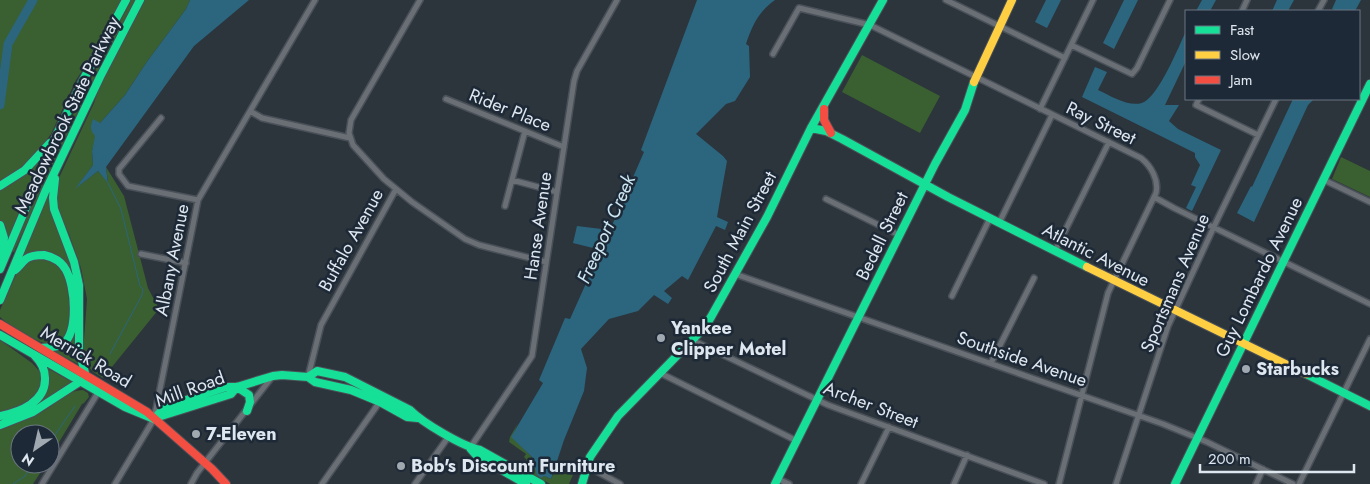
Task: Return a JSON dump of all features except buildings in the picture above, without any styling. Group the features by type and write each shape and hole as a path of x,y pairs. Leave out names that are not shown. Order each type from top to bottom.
{"main road":[{"name":"Meadowbrook State Parkway","path":"0,269 57,134 82,82 126,0"},
{"name":"Meadowbrook State Parkway","path":"0,300 56,170 100,77 140,0"},
{"name":"South Main Street","path":"582,484 586,466 595,448 618,416 704,328 711,317 767,217 811,128 884,0"},
{"name":"Bedell Street","path":"776,481 899,235 965,110 971,88 1012,0"},
{"name":"Guy Lombardo Avenue","path":"1176,484 1370,84"},
{"path":"824,106 824,120 833,134"},
{"name":"Atlantic Avenue","path":"811,128 833,134 999,223 1370,406"},
{"path":"0,186 25,170 57,134"},
{"path":"0,424 33,413 83,377 79,350 79,285 74,262 54,210 53,198 56,170"},
{"path":"0,225 4,238 0,260"},
{"path":"10,277 25,260 38,255 56,259 66,270 73,302 71,333 68,339 58,347 41,348"},
{"name":"Merrick Road","path":"3,326 41,348 83,377 99,391 136,414 154,419"},
{"name":"Merrick Road","path":"1,335 35,356 83,377 147,412 206,463 226,484"},
{"path":"0,416 21,410 37,401 42,394 46,382 45,374 40,360 35,356"},
{"name":"Mill Road","path":"154,419 170,412 231,394 237,387 273,376 308,377 316,382 382,399 407,417 418,418 470,448 480,450 540,484"},
{"path":"237,387 249,395 250,402 247,411"},
{"name":"Mill Road","path":"470,448 477,456 526,484"}],"street":[{"name":"Albany Avenue","path":"115,484 154,419 198,200 315,0"},
{"path":"250,111 262,118 350,138 351,120 420,0"},
{"name":"Hanse Avenue","path":"470,448 532,356 571,94 577,72 617,0"},
{"path":"946,0 1065,58"},
{"path":"1040,109 1093,0"},
{"path":"1071,45 1132,74 1137,68 1170,0"},
{"name":"Ray Street","path":"773,54 799,8 870,24 1141,158 1148,165 1157,185 1154,197"},
{"name":"Rider Place","path":"446,99 564,147"},
{"path":"1198,100 1196,105 1258,136"},
{"name":"Sportsmans Avenue","path":"1116,484 1168,326 1276,100"},
{"path":"999,223 1052,114"},
{"path":"161,118 119,169 119,174 128,186 198,200"},
{"path":"505,206 525,131"},
{"name":"Buffalo Avenue","path":"308,377 321,325 396,189 364,158 353,145 350,138"},
{"path":"1055,251 1109,142"},
{"path":"512,180 557,192"},
{"path":"1324,180 1370,202"},
{"path":"396,189 465,239 479,245 546,262"},
{"path":"1059,484 1108,293 1154,197 1370,304"},
{"path":"826,199 899,235"},
{"path":"952,296 990,218"},
{"path":"141,254 186,263"},
{"name":"Southside Avenue","path":"735,274 1139,415 1198,438 1293,484"},
{"path":"991,363 1034,278"},
{"path":"1299,484 1370,339"},
{"name":"Archer Street","path":"692,340 818,399 888,427 1044,484"},
{"path":"660,374 797,441"},
{"path":"191,484 273,376"},
{"path":"42,484 99,391"},
{"path":"322,484 382,399"},
{"path":"861,484 888,427"},
{"path":"415,484 449,436"},
{"path":"954,484 967,455"},
{"path":"586,466 620,484"},
{"path":"1256,484 1263,470"},
{"path":"776,481 789,484"}],"green space":[{"path":"0,0 121,0 90,59 76,80 51,134 24,167 0,181"},
{"path":"131,0 136,0 87,92 14,252 12,251 61,138"},
{"path":"145,0 190,0 186,9 125,95 100,123 92,151 93,165 77,187 98,171 108,182 106,167 124,196 148,288 159,309 103,378 93,372 86,363 83,353 87,299 81,268 69,234 58,212 57,182 94,103 99,88"},
{"path":"862,55 940,96 920,133 842,92"},
{"path":"1341,157 1370,171 1370,197 1332,179"},
{"path":"39,163 6,244 0,221 0,190"},
{"path":"49,194 51,195 54,217 76,283 77,303 76,344 78,364 54,352 54,350 63,346 70,338 74,327 76,314 74,288 67,268 59,259 48,253 22,257"},
{"path":"41,257 60,267 66,277 70,309 69,328 61,343 40,342 0,317 0,310 20,266"},
{"path":"0,340 32,363 41,373 40,392 32,402 0,415"},
{"path":"47,368 72,382 49,399 35,406"},
{"path":"83,390 88,393 89,397 82,404 60,440 60,424 12,424 45,410 72,392"},
{"path":"518,423 512,437 530,455 539,471 551,479 554,472 573,475 569,484 550,484 517,465 524,466 527,460 524,457 526,454 509,442"},
{"path":"10,425 10,474 40,474 33,484 0,484 0,428"}],"water":[{"path":"190,0 249,0 194,46 106,167 108,183 98,171 75,189 93,165 92,151 95,136 91,126 93,119 100,123 125,95 186,9"},
{"path":"697,0 775,0 769,4 757,19 746,44 749,46 750,77 735,101 726,104 696,134 727,161 717,217 728,222 725,230 716,226 688,280 682,276 664,291 672,298 668,304 654,295 638,311 609,319 581,349 587,368 584,391 564,440 551,479 544,476 541,478 537,475 532,457 511,437 543,383 539,380 565,318 570,319 601,250 573,243 577,226 610,230 644,152 641,150"},
{"path":"1046,0 1061,0 1047,28 1035,22"},
{"path":"1124,0 1138,0 1114,49 1103,43"},
{"path":"1202,0 1216,0 1211,10 1197,10"},
{"path":"1277,0 1294,0 1289,10 1272,10"},
{"path":"1336,0 1361,0 1356,10 1332,9"},
{"path":"1185,33 1185,63 1165,105 1179,105 1169,121 1178,129 1221,150 1192,211 1186,208 1196,187 1191,185 1200,165 1195,157 1195,153 1082,97 1095,67 1107,72 1098,90 1131,104 1142,103 1148,99 1155,92"},
{"path":"1293,100 1313,100 1308,105 1254,222 1237,213 1252,187"}],"waterway":[{"path":"0,105 8,44 33,0"},
{"path":"108,183 121,209 140,286 143,289 142,295 110,354"},
{"path":"60,428 75,406"},
{"path":"13,484 26,474"}],"traffic: fast":[{"path":"0,269 57,134 82,82 126,0"},
{"path":"0,300 45,192 100,77 140,0"},
{"path":"582,484 590,457 618,416 704,328 711,317 767,217 811,128 883,0"},
{"path":"775,484 935,164 965,110 974,82"},
{"path":"1175,484 1370,84"},
{"path":"811,128 826,131 842,139 948,197 1087,267"},
{"path":"0,186 25,170 50,143"},
{"path":"55,179 54,209 74,262 79,285 79,350 85,373"},
{"path":"0,225 4,238 1,255"},
{"path":"15,270 28,258 44,255 60,262 69,277 72,286 74,308 68,338 63,344 56,347 41,348"},
{"path":"0,335 125,407 154,419"},
{"path":"0,416 23,409 41,394 45,375 42,366 35,356"},
{"path":"308,377 317,371 345,377 410,410 453,439 480,450 541,484"},
{"path":"1306,374 1370,406"},
{"path":"154,419 165,407 226,387 237,387 282,375 308,377 315,382 351,390 380,402 407,417 418,418"},
{"path":"0,425 33,412 81,381"},
{"path":"237,387 249,395 250,402 247,411"},
{"path":"158,417 231,394 237,387"},
{"path":"470,448 477,456 526,484"}],"traffic: slow":[{"path":"974,82 1012,0"},
{"path":"1087,267 1306,374"}],"traffic: jam":[{"path":"824,109 824,120 831,133"},
{"path":"0,324 147,412 212,469 226,484"}],"place":[{"name":"Yankee Clipper Motel","path":"661,338"},
{"name":"Starbucks","path":"1246,369"},
{"name":"7-Eleven","path":"196,434"},
{"name":"Bob's Discount Furniture","path":"401,466"}],"water label":[{"name":"Freeport Creek","path":"606,229"}]}
